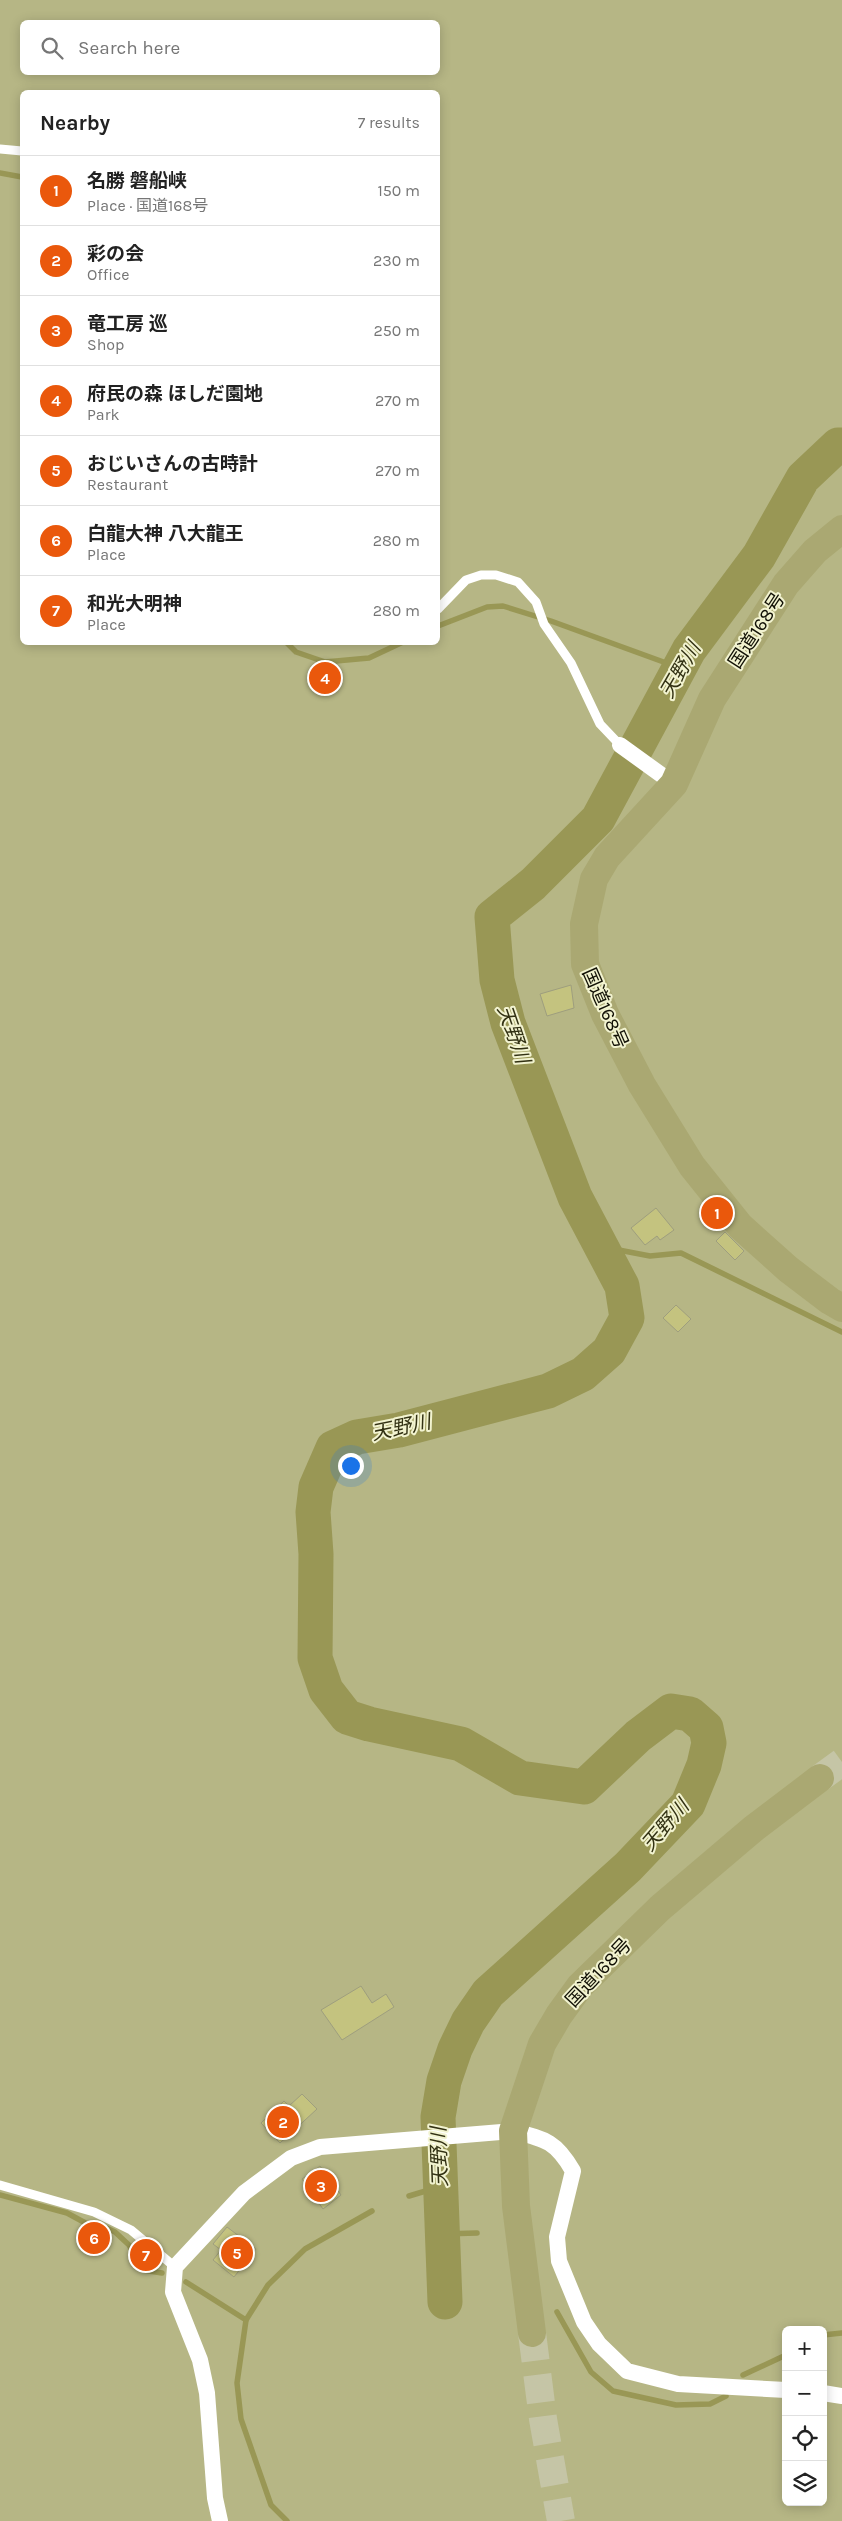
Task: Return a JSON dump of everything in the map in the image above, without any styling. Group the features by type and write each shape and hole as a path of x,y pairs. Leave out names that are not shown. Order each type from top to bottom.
{"highway":[{"name":"国道168号","path":"842,529 815,551 780,592 712,699 667,779 659,802 623,838 607,857 594,879 584,924 585,964 605,1014 628,1058 692,1166 740,1226 788,1269 830,1302 842,1308"},
{"name":"国道168号","path":"532,2333 516,2206 513,2131 542,2044 558,2015 580,1986 660,1908 753,1829 820,1778"}],"street":[{"path":"620,745 667,779"},
{"path":"220,2521 215,2498 207,2392 200,2360 173,2292 175,2266 244,2193 291,2158 320,2147 513,2131 544,2139 563,2152 573,2171 557,2237 559,2261 584,2322 606,2351 627,2371 678,2384 782,2390"},
{"path":"827,2394 842,2396"}],"lane":[{"path":"0,149 20,151"},
{"path":"440,607 466,580 481,575 496,575 518,582 536,602 544,624 571,663 600,724 620,745"},
{"path":"0,2185 94,2212 131,2230 175,2266"}],"green space":[{"path":"0,0 842,0 842,2521 0,2521"}],"building":[{"path":"571,985 574,1008 547,1016 540,994"},
{"path":"656,1208 674,1230 660,1240 657,1236 645,1245 631,1228"},
{"path":"725,1232 744,1251 735,1260 716,1241"},
{"path":"676,1305 691,1319 678,1332 663,1318"},
{"path":"361,1986 372,2003 386,1994 394,2007 342,2040 321,2010"},
{"path":"302,2094 317,2109 280,2143 261,2123 284,2101 289,2106"},
{"path":"320,2166 341,2195 323,2209 302,2179"},
{"path":"227,2227 256,2249 234,2277 213,2260 221,2250 213,2244"}],"waterway":[{"path":"0,173 20,177"},
{"name":"天野川","path":"445,2302 438,2117 444,2081 455,2049 468,2022 488,1993 628,1867 688,1804 704,1765 709,1743 706,1728 690,1714 671,1711 638,1736 584,1787 520,1778 461,1744 369,1724 347,1717 326,1690 315,1658 316,1554 313,1512 316,1487 333,1448 357,1437 399,1430 548,1391 583,1374 609,1351 627,1318 622,1286 575,1197 508,1023 497,980 492,917 533,884 598,819 689,650 759,556 803,478 838,445 842,445"},
{"path":"440,625 487,607 503,606 551,621 680,668"},
{"path":"289,645 296,652 325,662 369,658 397,645"},
{"path":"603,1247 650,1256 681,1253 842,1332"},
{"path":"409,2196 439,2187"},
{"path":"0,2195 67,2213 91,2226 100,2225 115,2232 129,2245 143,2270 162,2273"},
{"path":"287,2521 271,2505 241,2419 237,2383 246,2320 268,2285 305,2249 372,2211"},
{"path":"442,2234 477,2233"},
{"path":"186,2282 246,2320"},
{"path":"557,2312 591,2372 613,2391 676,2405 710,2404 726,2396"},
{"path":"827,2335 842,2333"},
{"path":"743,2375 782,2357"}],"tunnel":[{"path":"820,1778 842,1762"},
{"path":"532,2333 543,2419 561,2521"}],"place":[{"name":"府民の森 ほしだ園地","path":"325,678"},
{"name":"名勝 磐船峡","path":"717,1213"},
{"name":"彩の会","path":"283,2122"},
{"name":"竜工房 巡","path":"321,2186"},
{"name":"白龍大神 八大龍王","path":"94,2238"},
{"name":"おじいさんの古時計","path":"237,2253"},
{"name":"和光大明神","path":"146,2255"}]}
